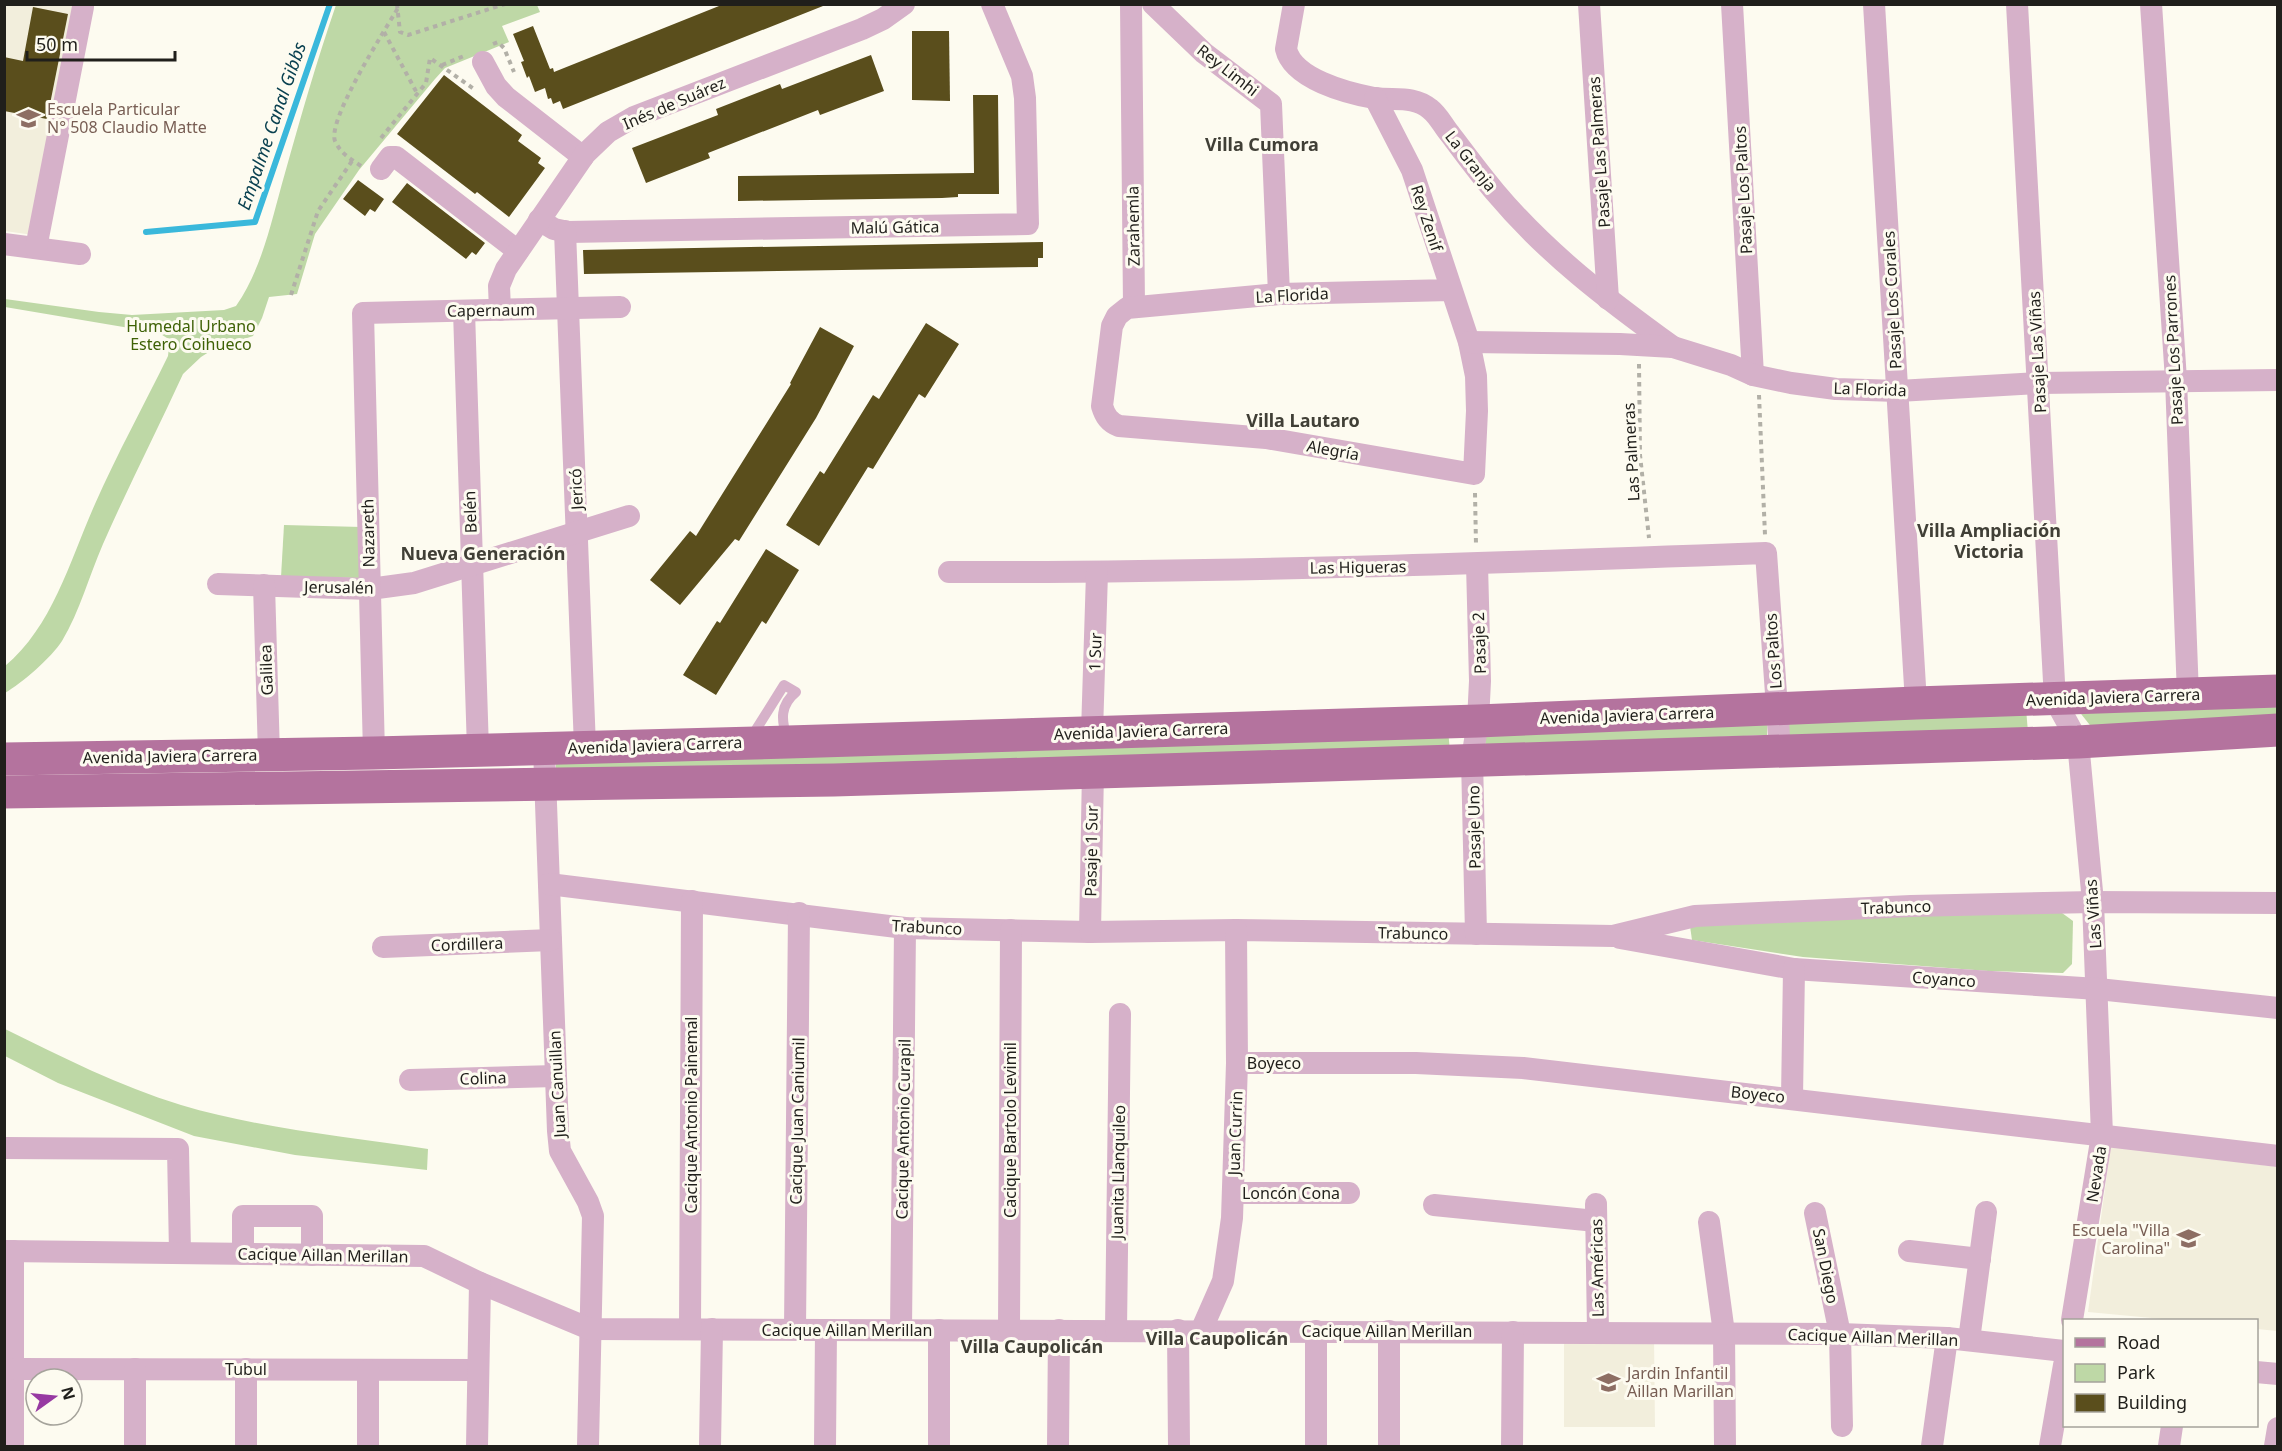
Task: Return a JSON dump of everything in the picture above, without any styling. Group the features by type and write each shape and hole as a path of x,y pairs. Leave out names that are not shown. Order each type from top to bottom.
{"main road":[{"name":"Avenida Javiera Carrera","path":"4,759 374,753 788,742 1478,721 1916,703 2277,692"},
{"name":"Avenida Javiera Carrera","path":"4,792 834,780 1093,770 2078,742 2277,730"}],"street":[{"name":"Inés de Suárez","path":"500,310 501,277 583,157 608,132 634,117 862,29 883,19 904,4"},
{"name":"Malú Gática","path":"539,220 554,229 565,231 1029,224 1025,98 1022,76 992,4"},
{"name":"Zarahemla","path":"1131,4 1134,306"},
{"name":"Rey Limhi","path":"1153,4 1204,53 1271,104 1279,294"},
{"name":"La Granja","path":"1294,4 1286,50 1295,67 1330,87 1375,98 1410,99 1429,108 1443,122 1495,192 1549,251 1608,299 1673,347"},
{"name":"Pasaje Las Palmeras","path":"1589,4 1608,299"},
{"name":"Pasaje Los Paltos","path":"1732,4 1753,375"},
{"name":"Pasaje Los Corales","path":"1874,4 1916,703"},
{"name":"Pasaje Las Viñas","path":"2017,4 2055,700"},
{"name":"Pasaje Los Parrones","path":"2151,4 2176,380 2188,695"},
{"path":"36,248 83,7"},
{"path":"483,62 496,86 506,97 583,157"},
{"name":"Rey Zenif","path":"1375,98 1412,170 1469,342"},
{"path":"381,169 390,157 396,157 518,251"},
{"name":"Jericó","path":"565,231 585,747"},
{"path":"4,244 80,254"},
{"name":"La Florida","path":"1134,306 1279,294 1451,290"},
{"name":"Alegría","path":"1134,306 1121,312 1112,326 1102,406 1107,419 1119,426 1266,438 1474,474"},
{"name":"Capernaum","path":"363,313 620,307"},
{"name":"Belén","path":"464,311 478,750"},
{"name":"Nazareth","path":"363,313 374,753"},
{"path":"1469,342 1476,376 1474,474"},
{"name":"La Florida","path":"1469,342 1673,347 1731,365 1753,375 1836,389 1898,391 2039,383 2277,380"},
{"name":"Jerusalén","path":"218,584 370,589 414,583 629,516"},
{"name":"Las Higueras","path":"949,572 1097,573 1477,564 1766,553"},
{"name":"Los Paltos","path":"1766,553 1780,750"},
{"name":"Pasaje 2","path":"1477,564 1480,681 1478,721"},
{"name":"1 Sur","path":"1092,732 1097,573"},
{"name":"Galilea","path":"264,585 269,754"},
{"name":"Las Viñas","path":"2055,700 2078,742 2093,902 2102,1135"},
{"name":"Pasaje Uno","path":"1476,934 1472,759 1478,721"},
{"name":"Juan Canuillan","path":"544,749 560,1151 588,1202 592,1216 588,1446"},
{"name":"Pasaje 1 Sur","path":"1090,932 1093,770"},
{"name":"Trabunco","path":"549,884 799,913 905,928 1090,932 1236,930 1613,936 1695,916 1911,906 2093,902 2277,903"},
{"name":"Cacique Antonio Painemal","path":"692,901 701,1329 710,1446"},
{"name":"Cacique Juan Caniumil","path":"795,1329 799,913"},
{"name":"Cacique Antonio Curapil","path":"901,1330 905,928"},
{"name":"Cacique Bartolo Levimil","path":"1009,1330 1011,930"},
{"name":"Juan Currin","path":"1201,1330 1223,1281 1232,1218 1237,1064 1236,930"},
{"name":"Coyanco","path":"1613,936 1794,969 2098,989 2277,1008"},
{"name":"Cordillera","path":"383,947 551,940"},
{"path":"1792,1098 1794,969"},
{"name":"Juanita Llanquileo","path":"1116,1330 1120,1014"},
{"name":"Boyeco","path":"1237,1064 1416,1063 1523,1068 2277,1156"},
{"name":"Colina","path":"410,1080 556,1076"},
{"name":"Nevada","path":"2073,1319 2102,1135"},
{"path":"4,1148 178,1149 180,1253"},
{"name":"Loncón Cona","path":"1233,1193 1349,1193"},
{"name":"Las Américas","path":"1434,1205 1596,1213 1598,1332"},
{"path":"1932,1446 1980,1259 1986,1212"},
{"name":"San Diego","path":"1815,1213 1840,1334 1842,1426"},
{"path":"243,1254 243,1216 312,1216 312,1255"},
{"path":"1709,1222 1724,1333 1725,1446"},
{"path":"9,1251 14,1369 13,1446"},
{"name":"Cacique Aillan Merillan","path":"9,1251 424,1256 480,1283 590,1329 1840,1334 1958,1339 2063,1351"},
{"path":"1909,1251 1980,1259"},
{"path":"477,1446 480,1283"},
{"path":"825,1446 826,1329"},
{"path":"939,1330 939,1446"},
{"path":"1058,1446 1059,1330"},
{"path":"1178,1330 1179,1446"},
{"path":"1316,1331 1316,1446"},
{"path":"1389,1331 1389,1446"},
{"path":"1512,1446 1514,1332"},
{"name":"Tubul","path":"14,1369 478,1370"},
{"path":"135,1369 135,1446"},
{"path":"246,1369 246,1446"},
{"path":"368,1370 368,1446"},
{"path":"2050,1446 2063,1371"},
{"path":"2258,1372 2277,1374"},
{"path":"2169,1446 2172,1427"},
{"path":"2275,1446 2277,1428"}],"lane":[{"path":"748,742 784,685 796,692 785,705 782,713 782,723 788,742"}],"path":[{"path":"397,6 400,32 408,35 505,4"},
{"path":"381,169 375,175 345,156 335,140 334,133 339,112 397,6"},
{"path":"384,32 418,95"},
{"path":"374,146 426,83 430,58 479,94"},
{"path":"291,295 318,211 352,161"},
{"name":"Las Palmeras","path":"1641,346 1639,371 1642,438 1640,455 1651,557"},
{"path":"1753,375 1760,399 1766,553"},
{"path":"1474,474 1477,564"}],"shaded area":[{"name":"Escuela Particular N° 508 Claudio Matte","path":"5,5 74,5 33,235 5,231"},
{"name":"Escuela \"Villa Carolina\"","path":"2111,1145 2277,1167 2277,1331 2258,1329 2258,1319 2162,1319 2088,1312"},
{"name":"Jardin Infantil Aillan Marillan","path":"1654,1336 1655,1427 1564,1427 1564,1337"}],"green space":[{"name":"Humedal Urbano Estero Coihueco","path":"336,5 537,5 540,12 502,26 509,42 445,68 359,170 315,234 297,294 269,297 253,336 212,350 183,374 98,556 74,618 62,641 36,670 5,693 5,666 36,632 59,591 103,485 168,356 169,347 167,338 159,333 5,307 5,299 132,315 224,310 236,306 253,275 266,242 309,88"},
{"path":"284,525 362,527 362,578 281,577"},
{"path":"2277,698 2277,721 2093,729 2074,705"},
{"path":"2026,709 2028,732 1789,735 1788,714"},
{"path":"1768,716 1767,735 1485,747 1486,728"},
{"path":"1448,730 1450,751 556,778 556,759"},
{"path":"2058,910 2073,921 2072,964 2063,973 1988,971 1803,957 1692,940 1690,926"},
{"path":"5,1029 113,1080 181,1105 272,1126 428,1149 427,1170 295,1155 194,1136 58,1083 5,1056"}],"building":[{"path":"724,4 823,6 563,109 560,101 553,104 551,98 548,99 545,88 535,92 529,76 527,78 521,62 524,61 513,34 533,26 550,69 553,68 554,72"},
{"path":"33,7 68,14 47,119 4,111 4,57 23,61"},
{"path":"912,31 949,31 950,101 912,100"},
{"path":"871,55 884,91 820,115 818,110 708,153 710,158 646,183 632,148 718,115 716,109 780,84 782,89"},
{"path":"444,75 522,135 518,141 541,158 538,163 545,168 509,217 397,134"},
{"path":"973,95 998,95 999,194 958,194 958,197 942,198 738,201 738,176 974,173"},
{"path":"358,180 384,199 375,212 370,209 365,216 343,199"},
{"path":"407,183 485,243 476,255 472,252 466,259 392,202"},
{"path":"1043,242 1043,258 1038,258 1038,267 584,274 583,250"},
{"path":"926,323 959,344 925,398 919,394 873,469 868,467 819,546 786,525 820,471 824,474 873,395 879,399"},
{"path":"820,327 854,346 816,418 739,541 735,539 680,605 650,580 690,531 696,536 791,384"},
{"path":"766,549 799,570 766,624 762,621 716,695 683,675 717,621 720,623"}],"waterway":[{"name":"Empalme Canal Gibbs","path":"146,232 255,222 330,4"}],"place":[{"name":"Escuela Particular N° 508 Claudio Matte","path":"29,118"},
{"name":"Escuela \"Villa Carolina\"","path":"2188,1239"},
{"name":"Jardin Infantil Aillan Marillan","path":"1609,1382"}],"district":[{"name":"Villa Cumora","path":"1262,145"},
{"name":"Villa Lautaro","path":"1303,421"},
{"name":"Villa Ampliación Victoria","path":"1989,541"},
{"name":"Nueva Generación","path":"483,554"},
{"name":"Villa Caupolicán","path":"1217,1339"},
{"name":"Villa Caupolicán","path":"1032,1347"}]}
